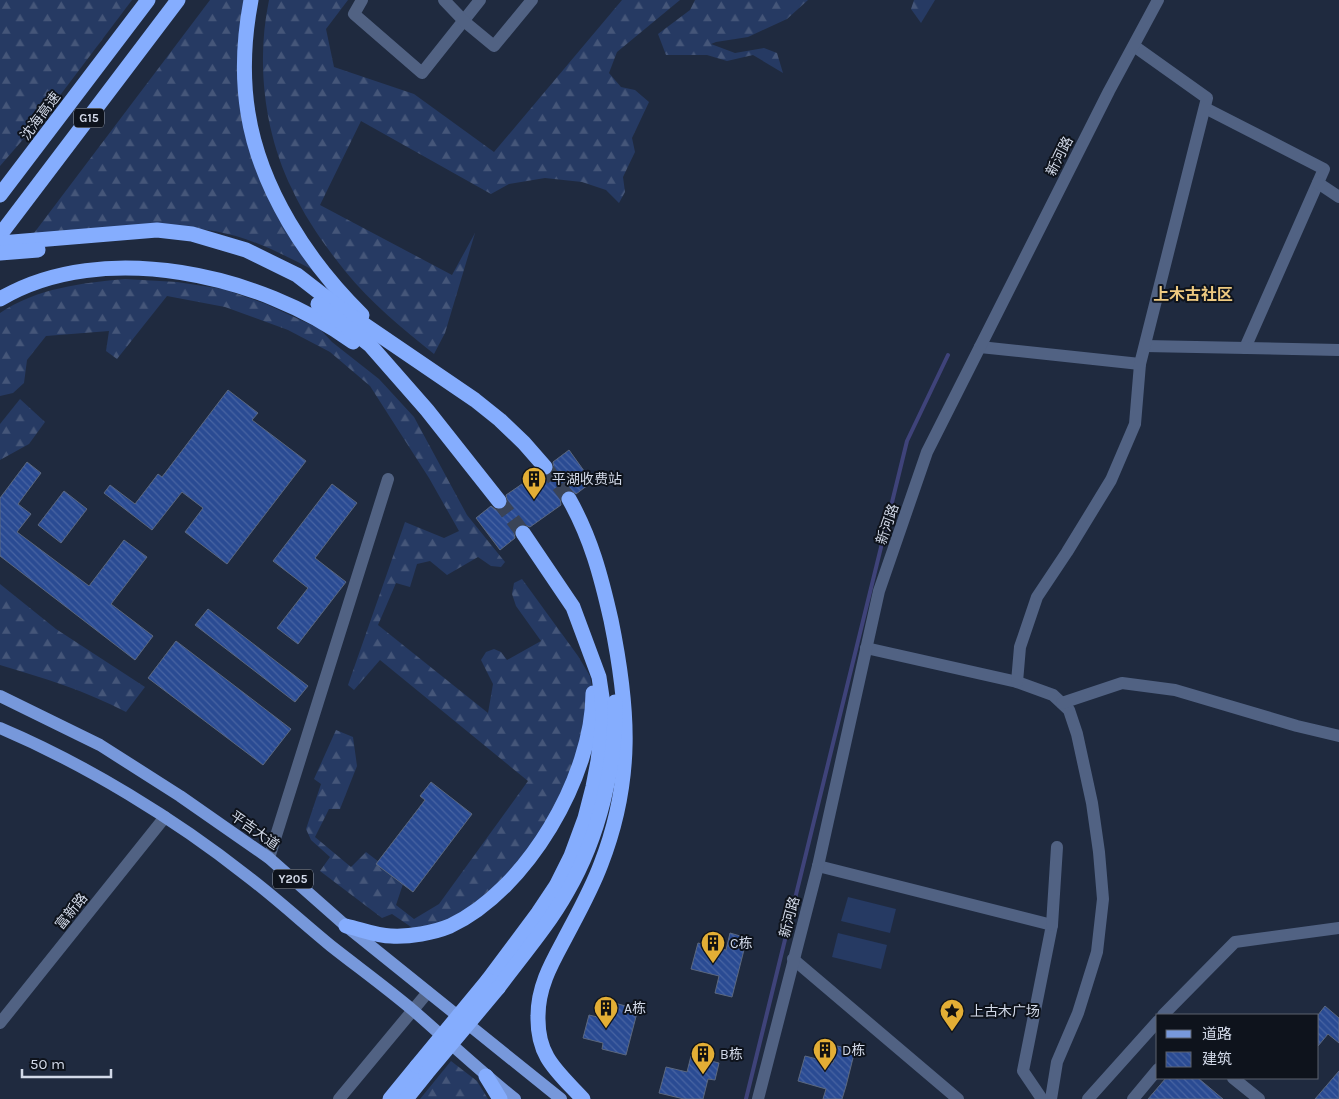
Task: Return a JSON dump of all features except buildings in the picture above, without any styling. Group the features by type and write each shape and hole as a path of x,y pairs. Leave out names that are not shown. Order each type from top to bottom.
{"highway":[{"name":"G15","path":"105,57 148,0"},
{"name":"G15","path":"0,235 178,0"},
{"path":"250,0 245,40 248,114 268,180 282,210 293,230 326,276 351,304 369,322 448,382"},
{"path":"0,181 105,57"},
{"name":"沈海高速","path":"0,195 105,57"},
{"path":"0,253 157,230 192,234 246,250 297,275 338,306 475,400 500,420 545,467"},
{"path":"0,243 156,240 190,244 243,259 272,272 292,284 370,345 427,410 499,501"},
{"path":"0,299 23,287 45,280 88,271 139,269 211,278 275,298 342,335 366,352 427,410"},
{"path":"569,499 583,524 604,586 625,701 625,766 614,823 601,865 545,975 539,998 538,1033 542,1050 549,1063 583,1099"},
{"path":"493,984 556,886 571,856 585,818 593,788 603,719 599,677 573,606 523,533"},
{"path":"390,1099 422,1070 549,920 567,892 582,861 597,822 611,763 615,719 615,696 604,586"},
{"path":"346,926 390,936 420,934 449,926 473,913 495,895 532,855 565,800 588,739 593,710 593,682 573,606"},
{"path":"406,1099 422,1070"},
{"path":"486,1076 500,1099"}],"main road":[{"name":"平吉大道","path":"0,696 100,745 180,796 269,858 346,926 561,1099"},
{"name":"Y205","path":"0,728 86,770 165,817 246,875 331,946 413,1010 486,1076 515,1099"}],"street":[{"path":"362,0 354,14 422,73 465,22 480,0"},
{"path":"444,0 465,22 494,46 532,0"},
{"name":"新河路","path":"758,1099 818,866 879,591 927,452 1158,0"},
{"path":"1017,682 1020,648 1037,597 1111,480 1135,424 1140,364 1207,98 1134,46"},
{"path":"1205,108 1324,169 1245,348"},
{"path":"1318,183 1339,197"},
{"path":"1145,346 1339,350"},
{"path":"980,347 1140,364"},
{"path":"269,858 388,479"},
{"path":"866,648 1017,682 1053,695 1069,710 1077,734 1092,803 1103,899 1097,952 1078,1013 1057,1062 1051,1099"},
{"path":"1062,703 1122,683 1175,690 1297,726 1339,736"},
{"name":"富新路","path":"0,1023 165,817"},
{"path":"1042,1099 1023,1071 1052,925 1057,847"},
{"path":"818,866 1052,925"},
{"path":"1164,1014 1235,942 1339,928"},
{"path":"793,959 958,1099"},
{"path":"339,1099 428,992"},
{"path":"1088,1099 1156,1023"},
{"path":"1133,1099 1156,1071"},
{"path":"1235,1079 1254,1097"}],"green space":[{"path":"0,0 132,0 52,106 0,166"},
{"path":"210,0 246,0 241,103 313,270 246,239 211,230 159,226 31,237"},
{"path":"269,0 348,0 326,29 334,67 414,94 494,152 622,0 680,0 617,52 609,73 621,87 635,90 649,102 632,138 635,152 623,177 625,192 619,203 606,190 582,182 545,178 509,184 491,194 361,121 320,205 452,275 475,233 445,333 434,354 388,315 355,283 316,232 292,189 282,167 275,144 265,96 263,48"},
{"path":"695,0 808,0 787,19 748,37 711,44 735,53 764,48 777,53 783,73 753,55 727,61 707,55 666,55 658,34 690,10"},
{"path":"914,0 935,0 921,23 911,9"},
{"path":"125,279 177,282 223,289 266,304 320,329 332,342 379,379 414,417 467,515 505,562 501,567 491,566 478,557 447,575 430,561 417,564 410,587 396,583 378,625 488,713 493,684 481,660 486,652 494,649 501,652 507,660 541,641 516,606 512,594 514,583 522,579 578,656 590,676 594,699 565,811 468,919 414,929 392,914 382,918 320,871 330,857 311,840 306,829 321,784 314,779 336,730 353,737 357,766 340,809 329,809 315,837 351,867 366,852 404,881 396,905 414,919 439,904 528,781 380,660 354,690 348,685 405,522 444,538 459,531 429,478 370,386 330,352 288,330 225,307 167,296 117,359 106,351 109,331 46,336 27,360 24,383 13,393 0,396 0,313 44,292 93,282"},
{"path":"20,399 45,422 29,444 0,460 0,424"},
{"path":"0,584 56,629 145,687 126,712 80,691 0,665"},
{"path":"848,897 896,909 890,933 841,921"},
{"path":"838,933 887,945 881,969 832,957"},
{"path":"451,1061 477,1081 488,1099 420,1099"}],"waterway":[{"path":"746,1099 907,441 948,355"}],"tunnel":[{"path":"545,467 569,499"},
{"path":"499,501 523,533"}],"place":[{"name":"平湖收费站","path":"534,500"},
{"name":"C栋","path":"713,964"},
{"name":"A栋","path":"606,1029"},
{"name":"上古木广场","path":"952,1032"},
{"name":"D栋","path":"825,1071"},
{"name":"B栋","path":"703,1075"}],"district":[{"name":"上木古社区","path":"1193,294"}]}
